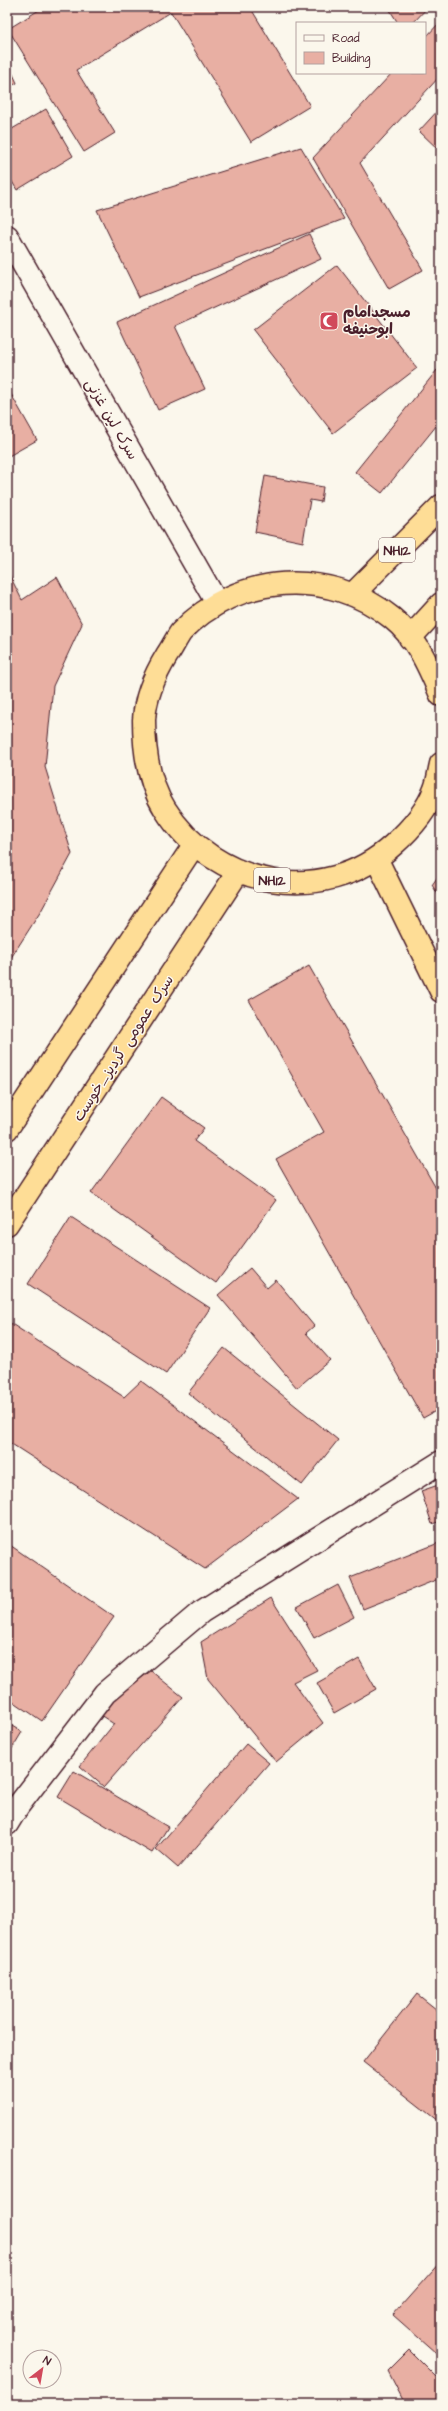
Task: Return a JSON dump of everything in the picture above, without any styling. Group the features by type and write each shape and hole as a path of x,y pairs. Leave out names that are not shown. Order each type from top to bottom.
{"highway":[{"name":"NH12","path":"353,594 441,506"},
{"name":"NH12","path":"441,695 424,654 393,618 353,594 308,582 261,585 217,603 181,633 156,673 144,718 147,765 164,809 194,845 238,872 286,883 333,879 377,860 411,829 435,789 441,764"},
{"path":"410,638 441,604"},
{"path":"7,1129 194,845"},
{"path":"377,860 441,991"},
{"name":"سرک عمومی گردیز_خوست","path":"7,1224 238,872"}],"street":[{"name":"سرک لین غزنی","path":"7,236 217,603"},
{"path":"7,1824 18,1806 105,1693 201,1612 441,1462"}],"building":[{"path":"44,7 250,7 310,106 251,142 171,12 76,70 115,133 84,152 8,29"},
{"path":"388,7 428,7 414,22 397,22"},
{"path":"441,21 441,75 360,163 423,270 389,289 313,158 391,74 426,74 426,37"},
{"path":"7,61 17,83 7,88"},
{"path":"441,107 441,152 419,131"},
{"path":"46,109 73,156 17,190 7,173 7,132"},
{"path":"301,147 344,219 139,297 97,210"},
{"path":"309,234 321,259 175,326 205,389 158,410 117,322"},
{"path":"337,265 417,368 333,433 253,330"},
{"path":"437,370 441,373 441,420 382,493 355,472"},
{"path":"7,387 37,440 7,457"},
{"path":"265,476 323,487 321,502 310,500 303,542 255,532"},
{"path":"7,570 22,600 57,577 82,624 53,686 45,767 72,854 41,911 7,964"},
{"path":"441,872 441,899 432,885"},
{"path":"309,966 441,1197 441,1408 423,1418 276,1159 324,1132 249,1000"},
{"path":"161,1097 204,1128 194,1141 276,1200 216,1283 91,1193"},
{"path":"71,1217 210,1308 166,1374 28,1284"},
{"path":"250,1268 267,1288 276,1280 314,1326 306,1333 330,1360 297,1388 218,1295"},
{"path":"7,1321 124,1397 141,1381 298,1499 205,1569 7,1441"},
{"path":"224,1348 338,1440 302,1485 188,1393"},
{"path":"441,1484 441,1521 432,1524 421,1491"},
{"path":"441,1542 441,1578 363,1609 350,1578"},
{"path":"7,1543 114,1617 42,1721 7,1697"},
{"path":"338,1585 354,1617 314,1638 297,1607"},
{"path":"271,1598 317,1670 293,1682 323,1723 276,1762 208,1679 201,1642"},
{"path":"359,1659 376,1689 334,1713 317,1683"},
{"path":"151,1671 183,1697 104,1787 80,1766 114,1724 94,1711"},
{"path":"7,1723 22,1732 7,1757"},
{"path":"246,1744 269,1763 178,1868 156,1849"},
{"path":"74,1771 168,1827 152,1853 58,1797"},
{"path":"417,1994 441,2013 441,2117 438,2121 363,2062"},
{"path":"441,2261 441,2347 436,2353 393,2315"},
{"path":"409,2350 441,2382 441,2404 405,2404 388,2371"}],"place":[{"name":"مسجدامام ابوحنیفه","path":"329,321"}]}
